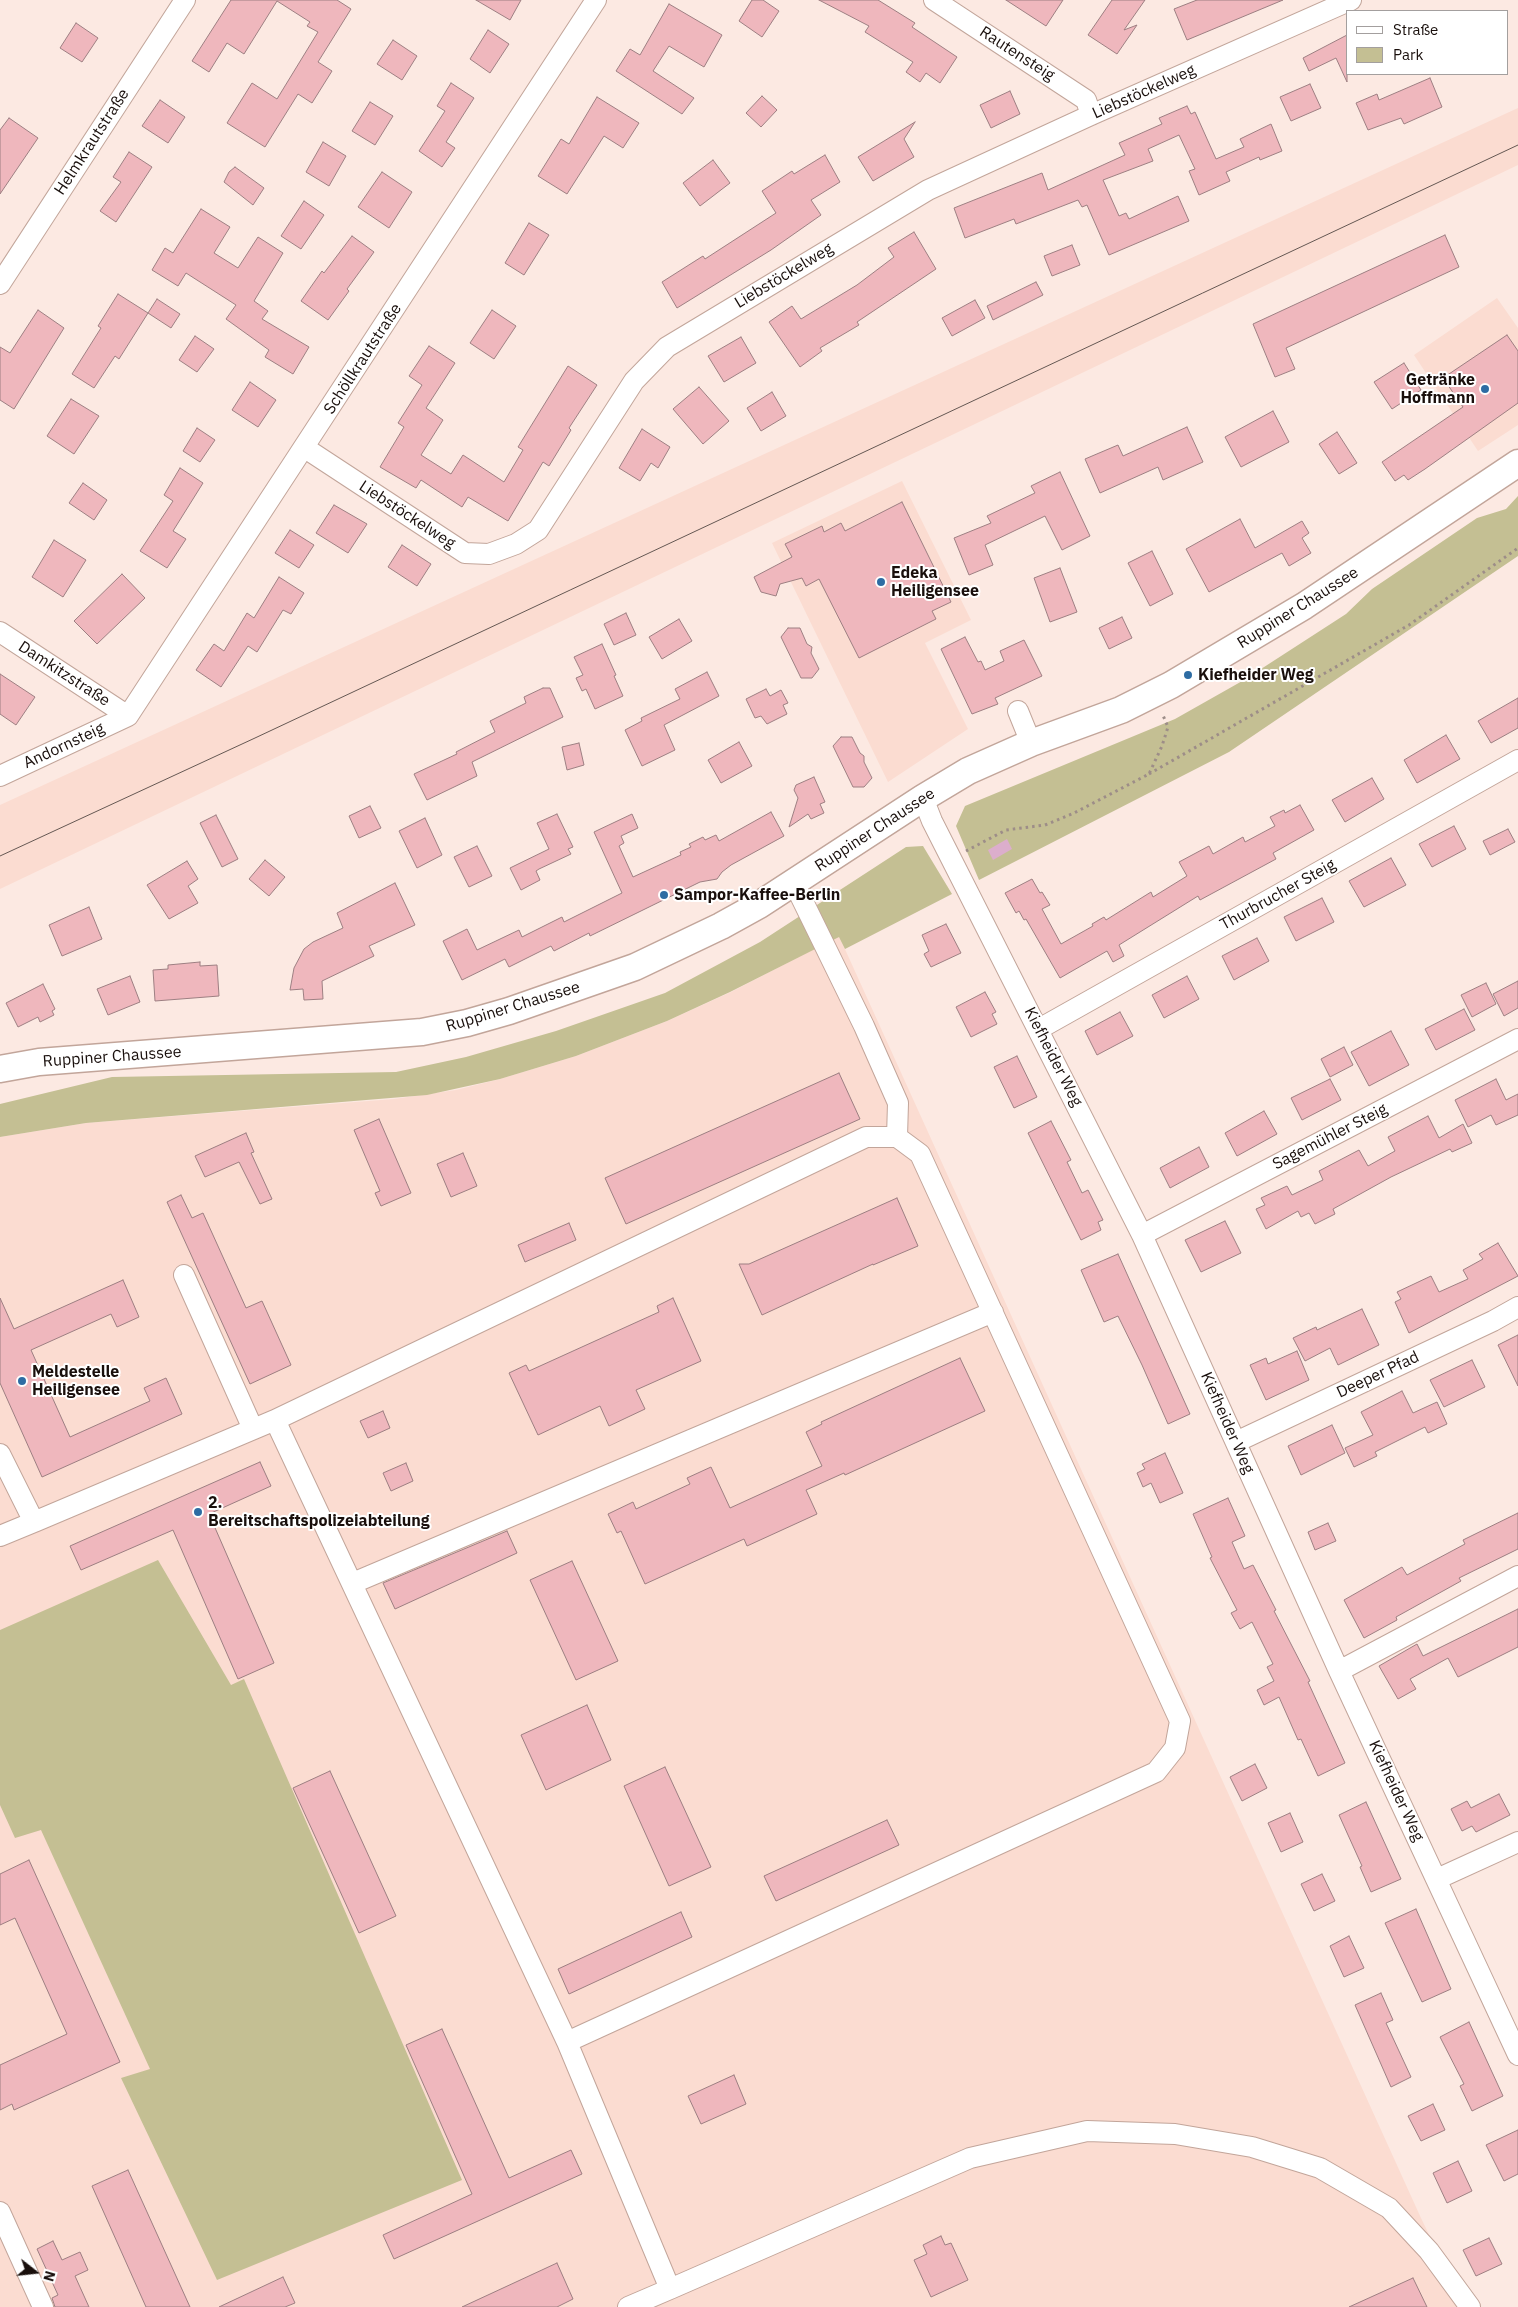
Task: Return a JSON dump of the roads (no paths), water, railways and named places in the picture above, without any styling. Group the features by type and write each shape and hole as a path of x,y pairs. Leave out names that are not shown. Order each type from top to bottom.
{"main road":[{"name":"Ruppiner Chaussee","path":"0,1069 39,1062 422,1032 466,1023 561,994 635,967 721,926 794,883 923,798 968,771 1031,743 1120,710 1154,694 1304,606 1518,463"}],"street":[{"name":"Helmkrautstraße","path":"0,284 185,0"},
{"name":"Schöllkrautstraße","path":"128,716 305,448 596,0"},
{"name":"Rautensteig","path":"934,0 1086,100 1091,115"},
{"name":"Liebstöckelweg","path":"305,448 465,553 489,554 516,544 538,530 634,381 667,348 928,190 1091,115 1351,0"},
{"name":"Damkitzstraße","path":"0,632 128,716"},
{"path":"1018,711 1031,743"},
{"name":"Andornsteig","path":"0,776 128,716"},
{"name":"Thurbrucher Steig","path":"1039,1029 1518,760"},
{"name":"Kiefheider Weg","path":"923,798 932,822 1039,1029 1142,1235 1339,1671 1518,2055"},
{"path":"794,883 864,1026 898,1103 897,1137"},
{"name":"Sagemühler Steig","path":"1142,1235 1518,1039"},
{"path":"0,1536 276,1420 866,1137 897,1137 920,1154 1180,1721 1175,1748 1156,1772 567,2042"},
{"path":"184,1275 253,1429"},
{"name":"Deeper Pfad","path":"1236,1442 1493,1321 1518,1307"},
{"path":"353,1583 992,1312"},
{"path":"276,1420 567,2042 670,2290"},
{"path":"0,1454 34,1522"},
{"path":"1339,1671 1518,1576"},
{"path":"1437,1879 1518,1842"},
{"path":"628,2307 970,2158 1087,2131 1175,2134 1252,2147 1320,2168 1389,2208 1429,2251 1470,2307"},
{"path":"0,2212 42,2307"}],"tram line":[{"path":"0,856 1518,145"}],"place":[{"name":"Getränke Hoffmann","path":"1485,389"},
{"name":"Edeka Heiligensee","path":"881,582"},
{"name":"Kiefheider Weg","path":"1188,675"},
{"name":"Sampor-Kaffee-Berlin","path":"664,895"},
{"name":"Meldestelle Heiligensee","path":"22,1381"},
{"name":"2. Bereitschaftspolizeiabteilung","path":"198,1512"}]}
